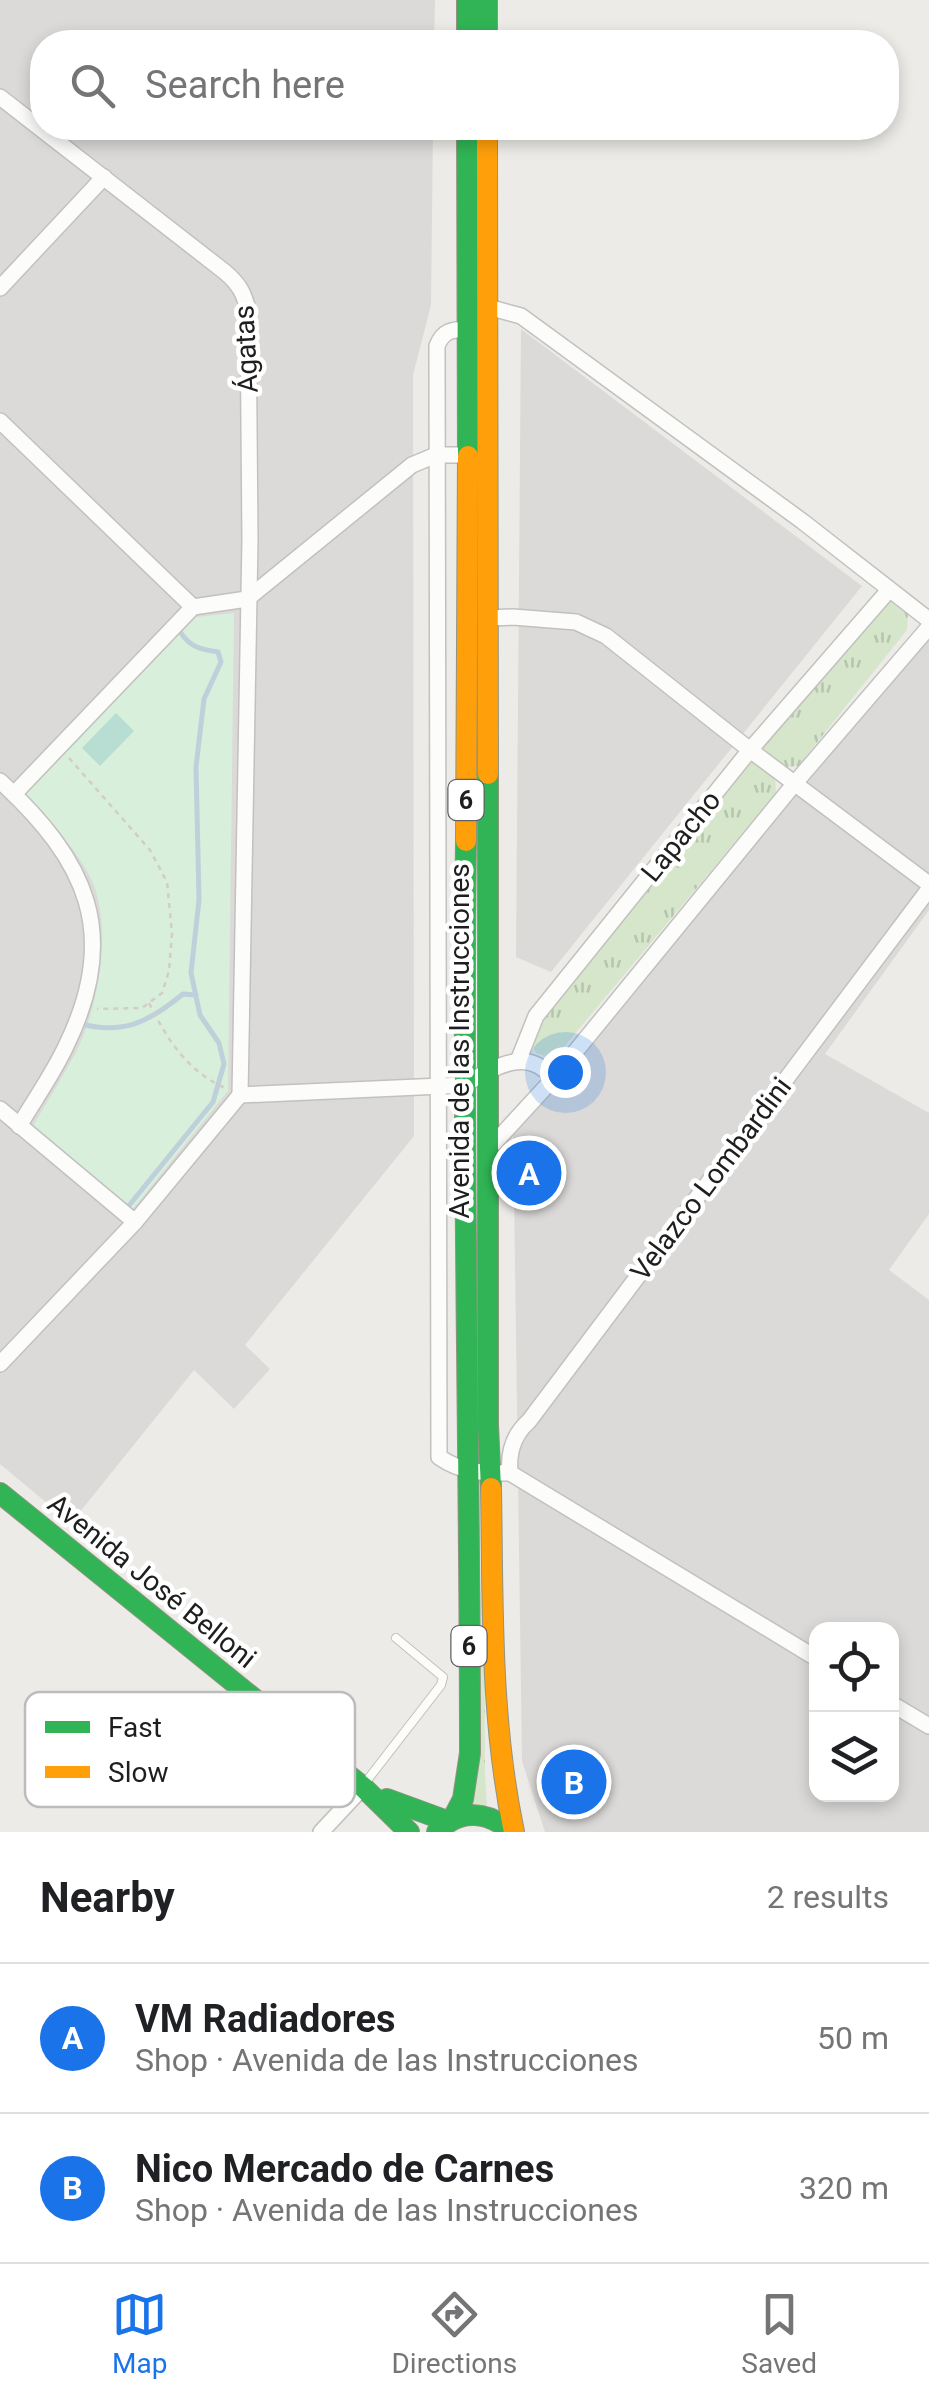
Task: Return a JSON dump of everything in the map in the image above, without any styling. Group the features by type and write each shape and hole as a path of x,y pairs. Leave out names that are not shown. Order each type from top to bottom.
{"main road":[{"path":"467,0 467,30"},
{"path":"487,0 487,30"},
{"name":"Avenida de las Instrucciones","path":"446,1824 463,1799 469,1774 470,1472 464,1085 468,140"},
{"name":"Avenida de las Instrucciones","path":"487,140 488,1425 501,1473 495,1714 501,1784 513,1832"},
{"name":"Avenida José Belloni","path":"0,1492 245,1692"},
{"name":"Avenida José Belloni","path":"355,1781 409,1832"},
{"name":"Avenida José Belloni","path":"362,1787 446,1824 470,1813 490,1815 513,1832"}],"street":[{"name":"Ágatas","path":"0,97 30,120"},
{"name":"Ágatas","path":"57,140 226,272 239,284 248,310 250,540 234,1092"},
{"path":"0,288 104,176"},
{"path":"488,306 521,316 802,521 929,624"},
{"name":"Avenida de las Instrucciones","path":"468,329 449,330 441,336 438,346 437,1088 439,1457 470,1472"},
{"path":"0,421 193,606"},
{"path":"14,794 193,606 247,599 412,466 436,456 468,456"},
{"name":"Lapacho","path":"518,1061 536,1016 750,750 888,590"},
{"path":"488,618 513,616 591,627 929,886"},
{"name":"Lapacho","path":"486,1152 553,1079 929,624"},
{"path":"0,781 69,860 84,888 95,948 91,978 67,1045 19,1126"},
{"name":"Velazco Lombardini","path":"501,1473 520,1428 530,1421 929,886"},
{"path":"0,1364 136,1222 234,1092 437,1088 464,1085 518,1061 534,1061 553,1079"},
{"path":"0,1109 136,1222"},
{"path":"470,1472 501,1473 809,1654"},
{"path":"899,1708 929,1726"},
{"path":"355,1795 362,1787"},
{"path":"321,1832 344,1807"}],"lane":[{"path":"362,1787 442,1685 443,1677 396,1638"}],"path":[{"path":"59,746 150,850 167,882 172,934 169,971 162,993 150,1004 116,1010 80,1007"},
{"path":"150,1004 168,1040 190,1065 234,1092"}],"shaded area":[{"path":"0,0 435,0 434,30 30,30 30,140 433,140 431,305 413,375 414,1136 245,1345 270,1369 234,1409 194,1370 71,1523 0,1464"},
{"path":"521,329 862,586 551,972 516,957"},
{"path":"929,627 929,910 825,1054 929,1113 929,1214 889,1270 929,1300 929,1832 545,1832 522,1761 513,1122"}],"green space":[{"path":"891,599 908,613 907,630 798,766 785,767 763,749 764,744"},
{"path":"234,613 228,1091 133,1209 33,1126 84,1033 97,988 102,938 101,914 88,873 26,794 196,617"},
{"path":"116,713 134,731 100,766 82,748"},
{"path":"756,762 775,777 776,793 563,1048 548,1057 536,1053 532,1046 538,1022 747,764"},
{"path":"484,1500 485,1773 487,1807 473,1804"}],"waterway":[{"path":"127,1208 213,1102 224,1064 219,1043 200,1015 191,973 199,900 196,767 204,699 221,662 218,652 193,645 177,626"},
{"path":"78,1023 122,1027 146,1019 183,994 196,995"}],"traffic: fast":[{"path":"467,0 467,30"},
{"path":"487,0 487,30"},
{"path":"467,140 468,456"},
{"path":"488,774 491,1488"},
{"path":"453,1818 463,1799 470,1753 466,841"},
{"path":"0,1493 246,1692"},
{"path":"355,1781 409,1832"},
{"path":"387,1799 447,1821"},
{"path":"437,1832 455,1819 474,1815 493,1820 512,1832"}],"traffic: slow":[{"path":"487,140 488,774"},
{"path":"466,841 468,456"},
{"path":"491,1488 497,1704 514,1832"}],"place":[{"name":"VM Radiadores","path":"529,1173"},
{"name":"Nico Mercado de Carnes","path":"574,1782"}]}
